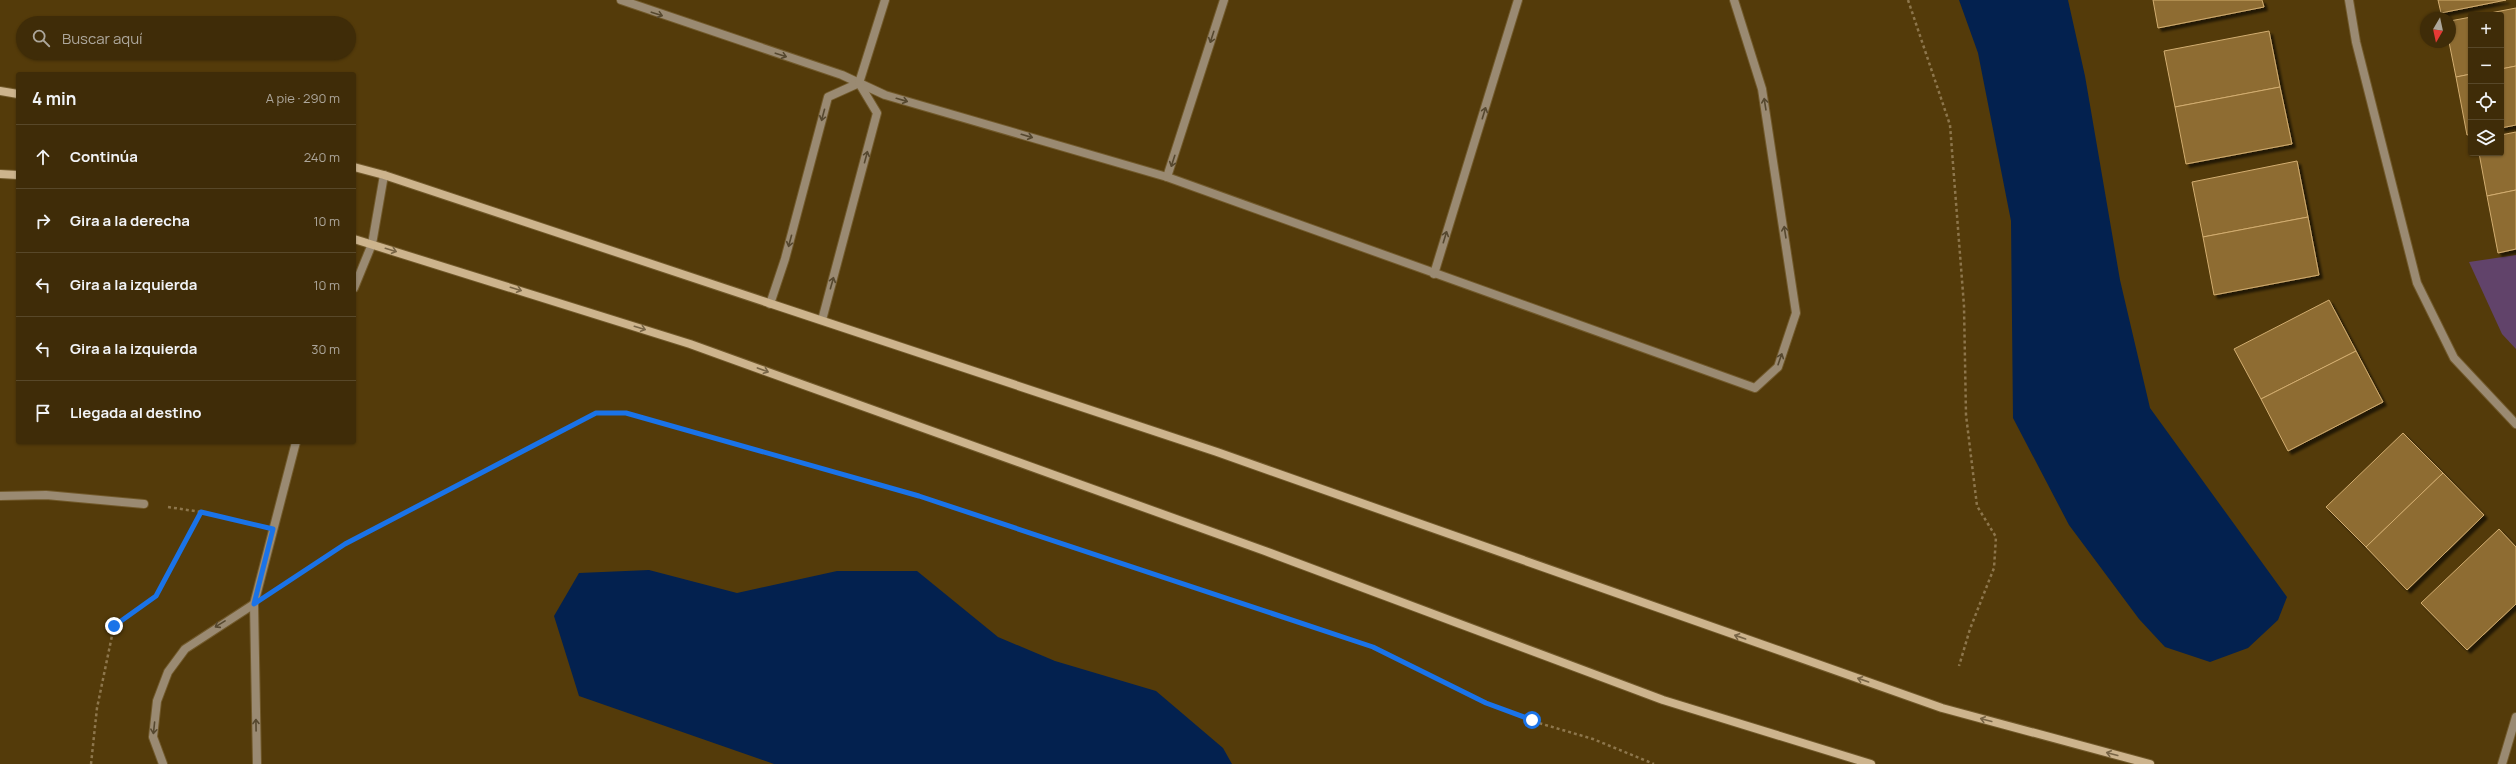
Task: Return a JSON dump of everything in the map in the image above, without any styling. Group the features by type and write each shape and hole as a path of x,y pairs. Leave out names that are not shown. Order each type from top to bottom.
{"street":[{"path":"621,0 859,83 885,95 1167,178 1755,388 1778,366 1796,313 1762,90 1734,0"},
{"path":"770,304 785,259 828,97 859,83 885,0"},
{"path":"1167,178 1224,0"},
{"path":"1434,274 1518,0"},
{"path":"2349,0 2356,42 2417,283 2454,358 2516,424"},
{"path":"822,320 877,113 859,83"},
{"path":"0,91 16,94"},
{"path":"356,168 384,175 1217,452 1942,708 2150,764"},
{"path":"0,174 16,175"},
{"path":"356,283 372,244 384,175"},
{"path":"356,240 690,344 1265,550 1662,700 1872,764"},
{"path":"257,764 254,604 295,444"},
{"path":"0,496 46,495 144,504"},
{"path":"163,764 153,737 157,701 168,672 185,649 254,604"},
{"path":"2502,764 2516,717"}],"path":[{"path":"1908,0 1950,126 1964,306 1966,415 1977,506 1996,537 1994,568 1970,628 1959,666"},
{"path":"254,604 345,544 596,413 626,413 919,496 1373,647 1486,703 1532,720 1593,739 1654,764"},
{"path":"144,504 201,512 273,529"},
{"path":"91,764 97,708 114,626 156,596 201,512"}],"shaded area":[{"path":"2516,255 2516,349 2502,334 2469,262"}],"water":[{"path":"1959,0 2068,0 2085,76 2120,280 2150,408 2287,597 2278,620 2248,648 2210,662 2165,647 2139,619 2069,525 2013,418 2011,221 1978,53"},
{"path":"649,570 737,593 837,571 917,571 998,637 1055,661 1156,691 1223,748 1232,764 774,764 579,696 554,616 579,573"}],"building":[{"path":"2153,0 2262,0 2264,7 2158,28"},
{"path":"2438,0 2506,0 2446,12 2441,12"},
{"path":"2516,8 2516,66 2504,68 2504,12 2495,12"},
{"path":"2468,18 2468,75 2456,77 2450,48 2456,48 2456,20"},
{"path":"2269,31 2280,87 2175,107 2164,51"},
{"path":"2516,66 2516,125 2504,127 2504,84 2504,68"},
{"path":"2468,75 2467,135 2456,77"},
{"path":"2280,87 2292,144 2186,164 2175,107"},
{"path":"2516,132 2516,190 2487,196 2480,156 2504,156 2504,134"},
{"path":"2297,161 2308,217 2203,237 2192,182"},
{"path":"2516,190 2516,249 2498,253 2487,196"},
{"path":"2308,217 2319,275 2214,295 2203,237"},
{"path":"2329,300 2356,351 2261,399 2234,349"},
{"path":"2356,351 2383,402 2288,451 2261,399"},
{"path":"2403,433 2443,473 2366,547 2326,507"},
{"path":"2443,473 2484,515 2407,590 2366,547"},
{"path":"2499,529 2516,547 2516,604 2467,650 2421,603"}],"route":[{"path":"114,626 156,596 201,512 273,529 254,604 345,544 596,413 626,413 919,496 1373,647 1486,703 1532,720"}]}
